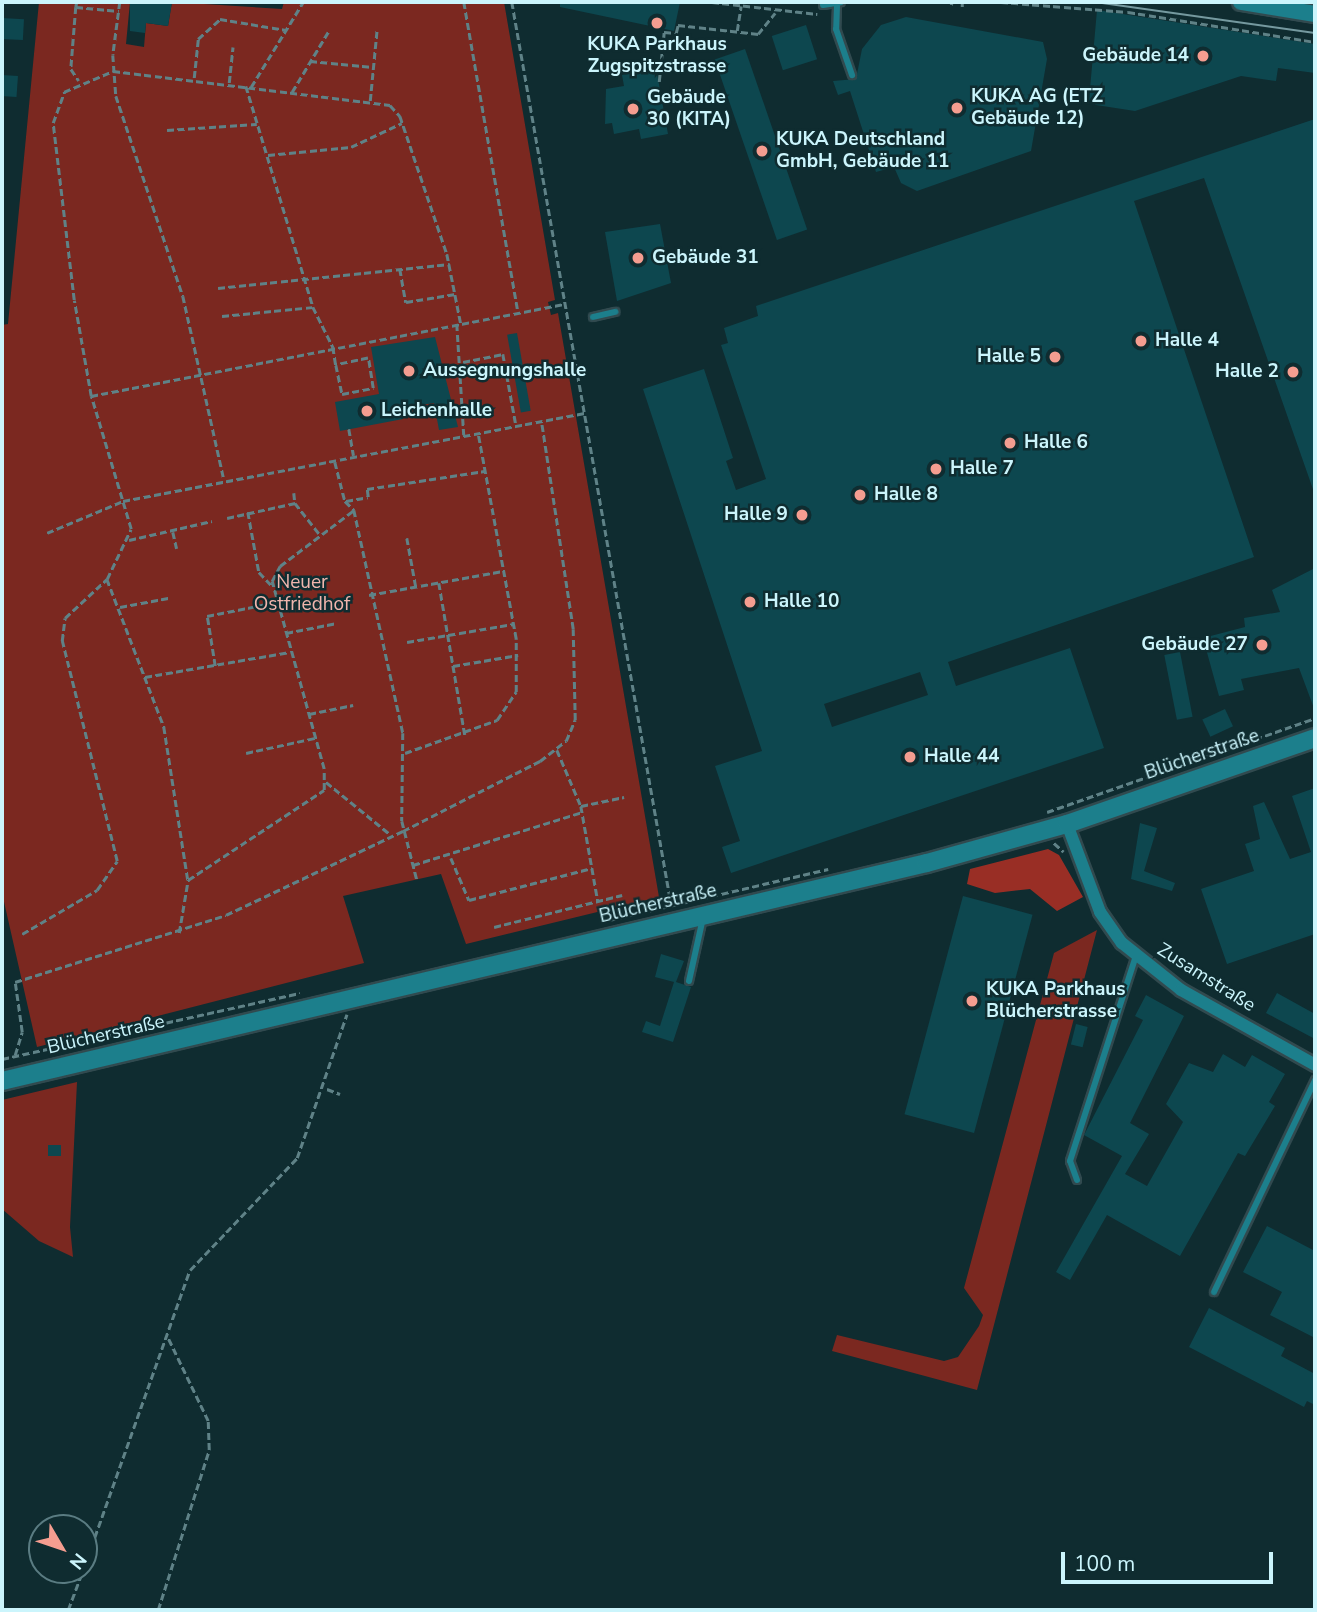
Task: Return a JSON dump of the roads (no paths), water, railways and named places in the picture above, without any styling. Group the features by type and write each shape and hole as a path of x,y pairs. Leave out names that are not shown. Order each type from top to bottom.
{"main road":[{"name":"Blücherstraße","path":"2,1081 702,916 1067,824 1315,738"}],"street":[{"path":"1241,2 1315,14"},
{"name":"Zusamstraße","path":"1067,824 1100,912 1136,956 1181,990 1315,1065"}],"lane":[{"path":"823,5 839,4 836,17 852,75"},
{"path":"593,317 615,313"},
{"path":"689,981 702,916"},
{"path":"1077,1180 1070,1161 1136,956"},
{"path":"1214,1292 1315,1080"}],"tram line":[{"path":"1095,2 1315,33"}],"place":[{"name":"KUKA Parkhaus Zugspitzstrasse","path":"657,23"},
{"name":"Gebäude 14","path":"1203,56"},
{"name":"KUKA AG (ETZ Gebäude 12)","path":"957,108"},
{"name":"Gebäude 30 (KITA)","path":"633,109"},
{"name":"KUKA Deutschland GmbH, Gebäude 11","path":"762,151"},
{"name":"Gebäude 31","path":"638,258"},
{"name":"Halle 4","path":"1141,341"},
{"name":"Halle 5","path":"1055,357"},
{"name":"Aussegnungshalle","path":"409,371"},
{"name":"Halle 2","path":"1293,372"},
{"name":"Leichenhalle","path":"367,411"},
{"name":"Halle 6","path":"1010,443"},
{"name":"Halle 7","path":"936,469"},
{"name":"Halle 8","path":"860,495"},
{"name":"Halle 9","path":"802,515"},
{"name":"Halle 10","path":"750,602"},
{"name":"Gebäude 27","path":"1262,645"},
{"name":"Halle 44","path":"910,757"},
{"name":"KUKA Parkhaus Blücherstrasse","path":"972,1001"}],"park label":[{"name":"Neuer Ostfriedhof","path":"302,594"}]}
